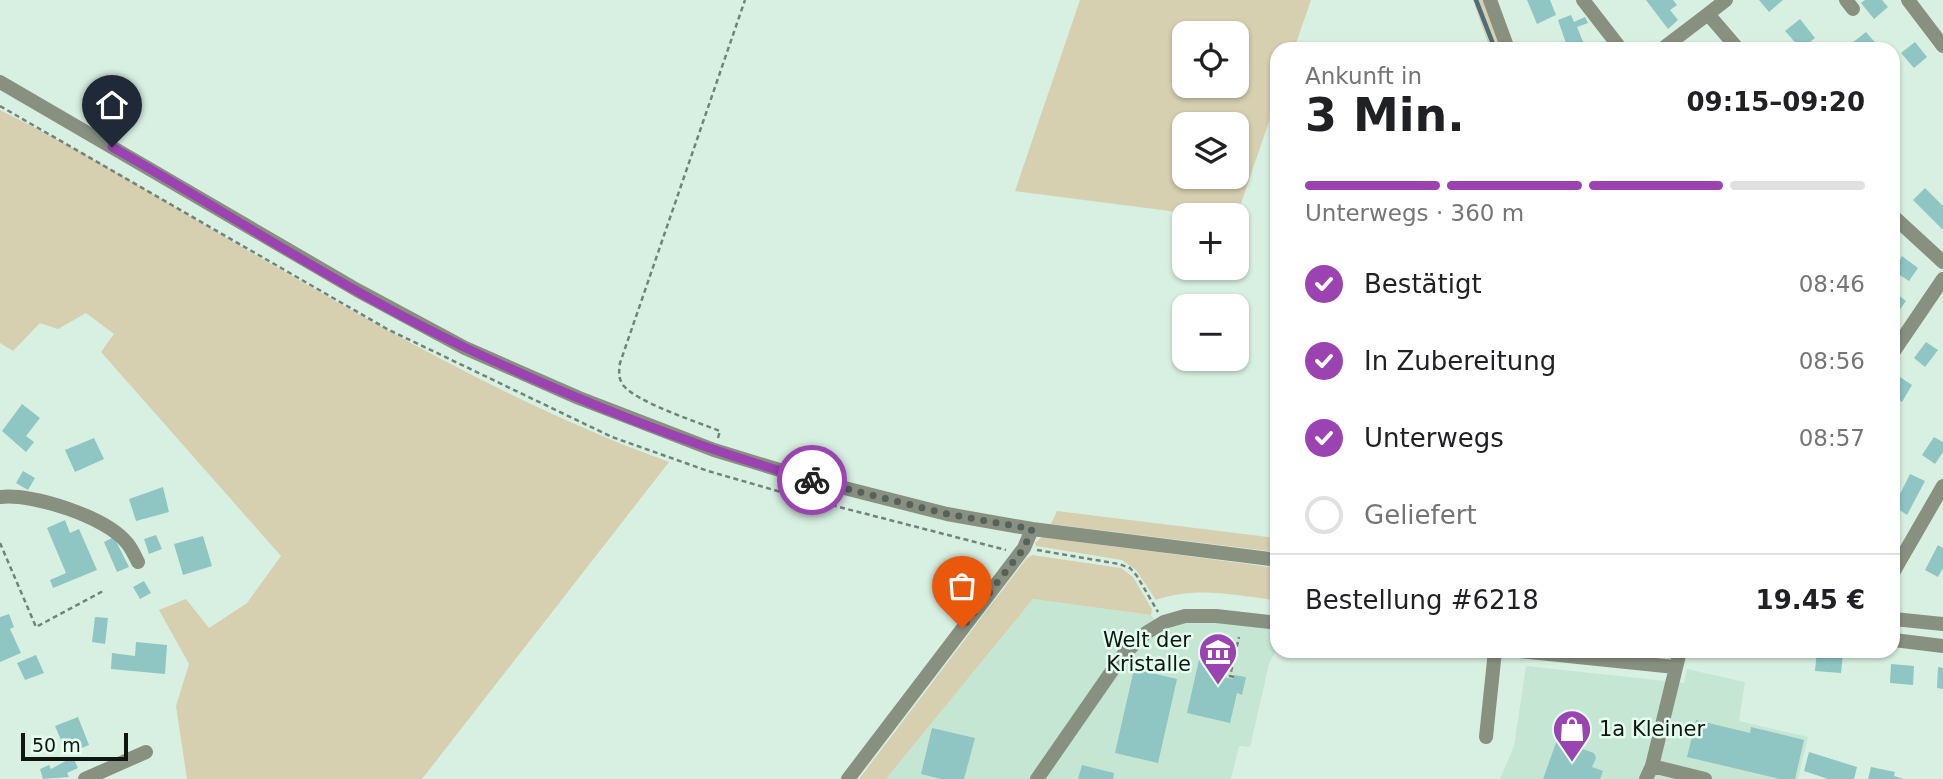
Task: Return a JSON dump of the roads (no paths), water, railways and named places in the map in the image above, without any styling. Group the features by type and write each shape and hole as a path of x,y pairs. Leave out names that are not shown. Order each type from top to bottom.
{"street":[{"path":"1490,0 1505,42"},
{"path":"1583,0 1616,42"},
{"path":"1671,42 1726,0"},
{"path":"1908,0 1943,46"},
{"path":"1708,15 1732,42"},
{"path":"0,82 357,290 465,348 579,398 714,450 809,479 947,514 1032,529 1270,559"},
{"path":"1900,222 1943,262"},
{"path":"1900,342 1943,279"},
{"path":"1900,561 1943,486"},
{"path":"0,497 19,495 60,506 94,520 126,542 138,562"},
{"path":"848,779 1024,548 1032,529"},
{"path":"1037,779 1123,655 1146,633 1164,622 1185,616 1270,622"},
{"path":"1900,620 1943,624"},
{"path":"1900,641 1943,646"},
{"path":"1486,737 1494,658"},
{"path":"1587,658 1675,667"},
{"path":"1678,658 1649,772 1705,779"},
{"path":"85,779 146,752"}],"waterway":[{"path":"1476,0 1492,42"}],"place":[{"name":"Welt der Kristalle","path":"1218,686"},
{"name":"1a Kleiner","path":"1572,763"}]}
